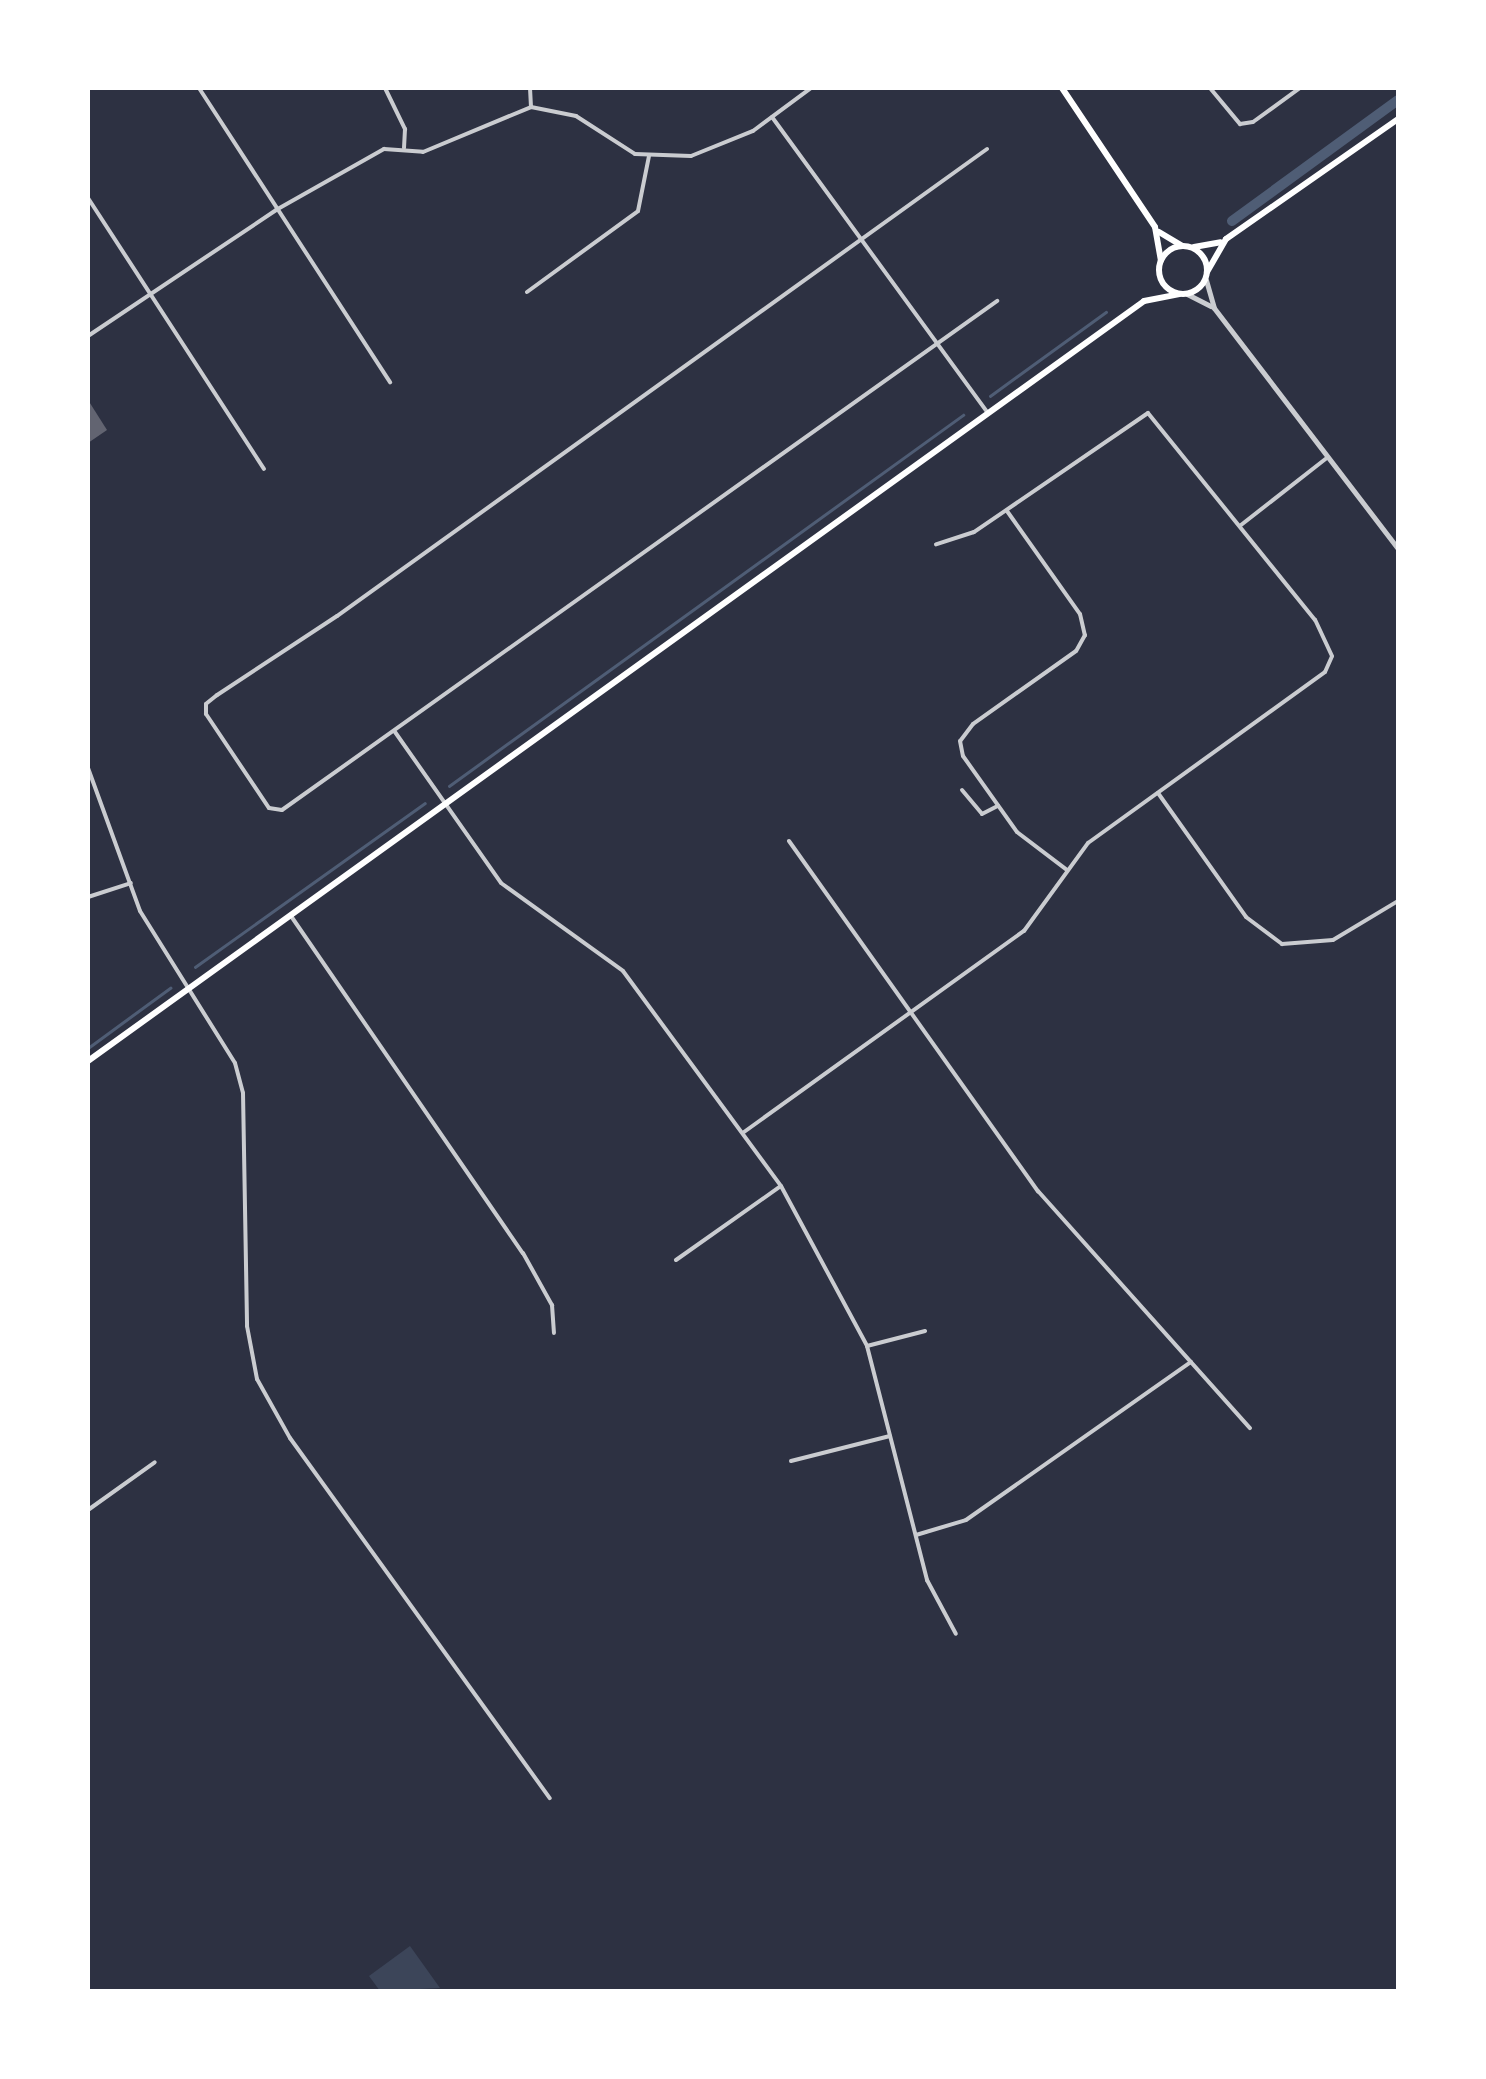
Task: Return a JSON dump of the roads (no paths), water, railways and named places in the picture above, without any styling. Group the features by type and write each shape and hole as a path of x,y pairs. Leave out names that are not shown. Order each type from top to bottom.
{"main road":[{"path":"1062,88 1155,227 1203,256 1206,276"},
{"path":"1161,260 1186,247 1226,239 1398,119"},
{"path":"1144,302 1159,273 1161,260 1155,227"},
{"path":"88,1061 1144,302 1184,294 1206,276 1226,239"},
{"path":"1159,273 1166,287 1184,294"}],"street":[{"path":"198,88 390,382"},
{"path":"386,88 406,128 404,150"},
{"path":"530,88 531,107"},
{"path":"88,336 355,160 384,149 424,152 531,107 576,116 605,140 649,156 720,148 811,88"},
{"path":"1210,88 1240,124 1253,122 1300,88"},
{"path":"772,117 988,414"},
{"path":"986,149 206,704 211,724 268,808 282,810 996,301"},
{"path":"526,292 638,211 649,156"},
{"path":"88,198 154,293 264,469"},
{"path":"1206,276 1214,308 1398,549"},
{"path":"1184,294 1214,308"},
{"path":"744,1132 1024,931 1088,843 1325,672 1332,656 1329,639 1242,525 1148,413 974,532 936,544"},
{"path":"1242,525 1328,457"},
{"path":"1006,510 1080,614 1084,635 1076,652 973,724 960,741 963,756 1032,849 1067,870"},
{"path":"395,732 501,883 623,971 781,1186 867,1346 934,1597 956,1634"},
{"path":"88,768 158,946 228,1050 243,1093 247,1326 257,1379 290,1438 550,1798"},
{"path":"962,790 982,814 998,806"},
{"path":"1158,792 1246,917 1282,944 1333,940 1398,901"},
{"path":"789,841 1057,1214 1250,1428"},
{"path":"88,897 131,883"},
{"path":"290,916 522,1253 552,1305 554,1333"},
{"path":"676,1260 781,1186"},
{"path":"867,1346 925,1331"},
{"path":"916,1535 966,1520 1192,1362"},
{"path":"791,1461 890,1436"},
{"path":"88,1510 155,1462"}],"waterway":[{"path":"1232,221 1398,100"},
{"path":"990,396 1106,312"},
{"path":"449,786 963,415"},
{"path":"195,967 425,803"},
{"path":"88,1048 170,988"}]}
